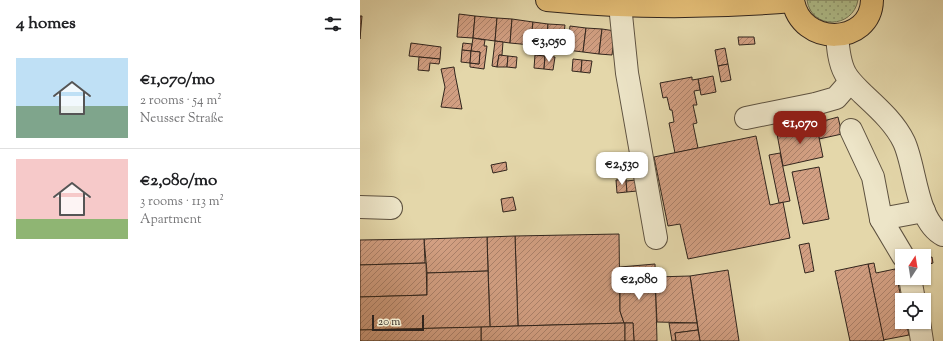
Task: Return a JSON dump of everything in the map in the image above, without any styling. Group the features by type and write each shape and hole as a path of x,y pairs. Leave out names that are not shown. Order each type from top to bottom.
{"main road":[{"path":"547,0 620,5 718,6 793,1 799,17 806,26 816,32 827,35 837,35 850,32 860,25 868,15 872,0"}],"street":[{"path":"620,5 627,73 656,238"},
{"path":"837,35 841,65 850,82 888,119 903,141 911,163 924,211 931,226 943,235"},
{"path":"746,118 816,104 836,98 850,82"},
{"path":"851,130 874,176 881,219 899,249"},
{"path":"360,207 391,208"},
{"path":"881,219 924,211"},
{"path":"920,329 922,341"}],"green space":[{"path":"807,0 858,0 855,10 848,16 841,21 832,22 824,21 816,17 810,10"}],"building":[{"path":"459,14 475,16 473,38 457,37"},
{"path":"360,16 362,16 360,39"},
{"path":"475,16 497,18 495,41 473,38"},
{"path":"497,18 512,19 510,43 495,41"},
{"path":"512,19 533,22 531,45 510,43"},
{"path":"533,22 548,24 546,48 530,46"},
{"path":"548,24 565,25 562,50 546,48"},
{"path":"570,26 586,28 583,52 567,50"},
{"path":"586,28 602,29 599,54 583,52"},
{"path":"602,29 615,31 612,55 599,54"},
{"path":"738,37 754,37 755,44 739,45"},
{"path":"473,38 485,40 484,46 487,46 484,69 470,67 470,63 479,64 480,52 471,51"},
{"path":"495,41 503,42 502,55 499,55 497,67 492,66"},
{"path":"411,43 441,47 440,59 409,56"},
{"path":"463,43 472,44 471,51 462,50"},
{"path":"725,48 728,64 718,66 715,50"},
{"path":"462,50 471,51 470,63 461,62"},
{"path":"471,51 480,52 479,64 470,63"},
{"path":"499,55 508,56 507,67 497,67"},
{"path":"535,55 545,56 544,69 534,68"},
{"path":"508,56 517,57 516,68 507,67"},
{"path":"545,56 555,57 553,70 544,69"},
{"path":"419,57 440,59 439,64 430,63 429,71 418,70"},
{"path":"573,59 582,60 581,72 572,71"},
{"path":"582,60 592,61 590,73 581,72"},
{"path":"728,64 731,80 721,82 718,66"},
{"path":"454,67 462,109 441,107 445,87 441,69"},
{"path":"713,76 716,92 701,95 698,79"},
{"path":"692,77 692,80 698,79 700,90 694,91 697,105 693,105 697,123 693,124 698,148 675,153 669,123 674,122 672,110 670,110 667,97 663,98 660,83"},
{"path":"838,117 842,134 819,139 816,123"},
{"path":"816,123 823,157 783,166 777,134"},
{"path":"756,136 770,205 783,202 790,238 688,259 680,224 668,226 654,157"},
{"path":"780,153 790,201 779,203 769,155"},
{"path":"506,162 507,170 493,173 491,165"},
{"path":"819,167 829,219 803,224 792,172"},
{"path":"626,179 627,192 617,193 616,180"},
{"path":"636,180 637,191 627,192 626,181"},
{"path":"513,197 516,210 503,212 501,199"},
{"path":"619,234 620,311 624,323 518,326 515,236"},
{"path":"515,236 518,326 490,327 487,237"},
{"path":"487,237 488,271 427,273 424,239"},
{"path":"424,239 425,263 360,265 360,240"},
{"path":"809,243 814,271 805,273 799,245"},
{"path":"426,263 427,295 360,297 360,265"},
{"path":"874,263 876,273 895,269 895,285 898,285 900,293 895,293 895,329 908,329 909,335 883,340 868,264"},
{"path":"655,264 657,341 634,341 633,323 624,323 620,311 620,267"},
{"path":"868,264 884,341 850,341 835,271"},
{"path":"728,270 739,341 700,341 690,276"},
{"path":"488,271 490,327 360,330 360,297 427,295 427,273"},
{"path":"690,276 697,323 657,322 655,277"},
{"path":"625,323 625,341 481,341 481,327"},
{"path":"625,323 633,323 634,341 625,341"},
{"path":"669,323 697,323 698,330 675,333 676,341 672,341"},
{"path":"481,327 481,341 360,341 360,330"},
{"path":"698,330 700,341 676,341 675,333"}]}
